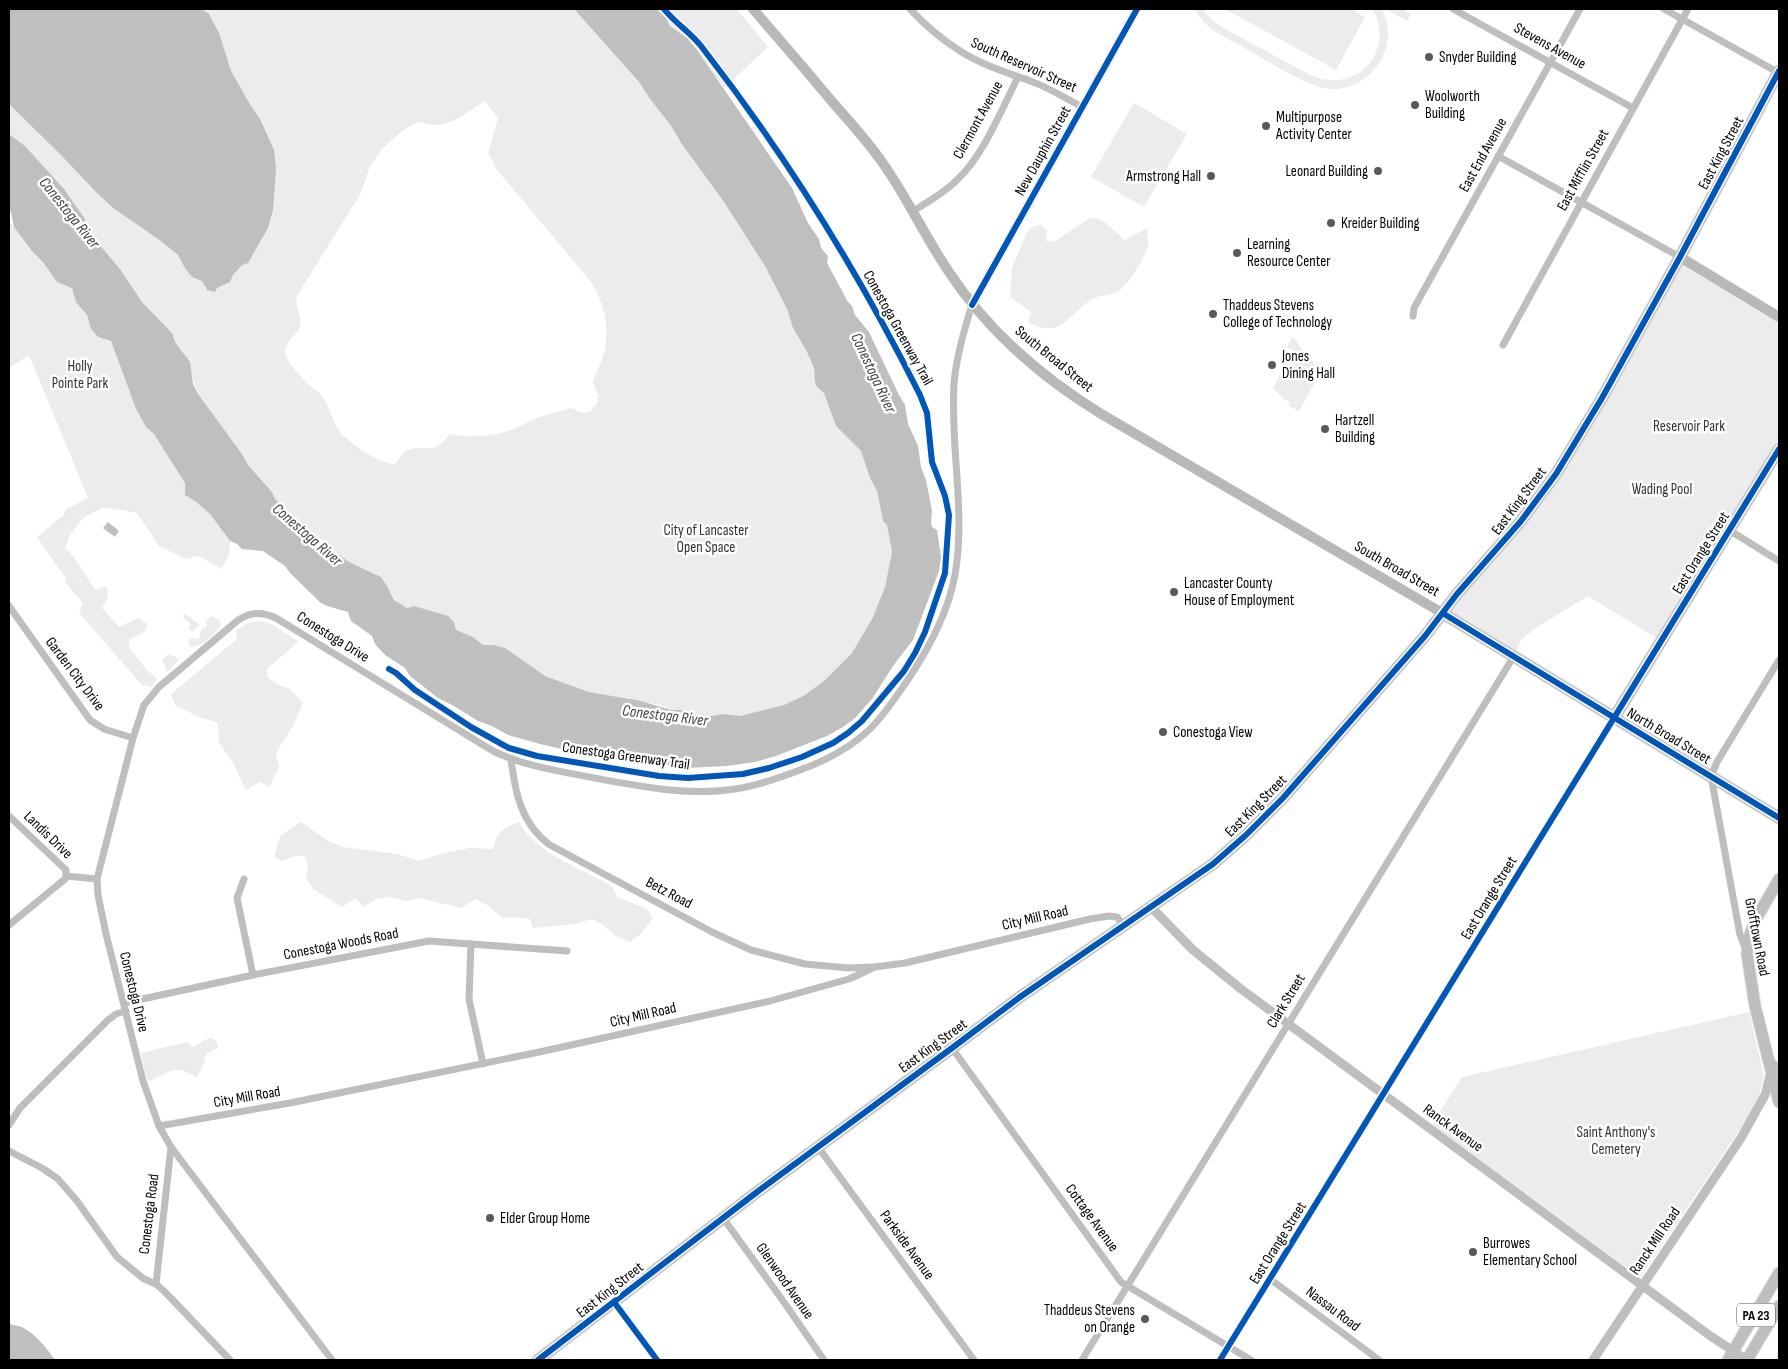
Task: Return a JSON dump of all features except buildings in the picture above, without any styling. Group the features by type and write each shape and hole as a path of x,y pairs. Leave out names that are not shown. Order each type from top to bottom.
{"main road":[{"name":"South Broad Street","path":"753,9 868,143 890,173 937,254 972,305 988,324 1027,360 1084,404 1444,614"},
{"name":"East King Street","path":"538,1360 723,1218 1020,998 1213,864 1256,826 1306,774 1444,614 1457,594 1521,521 1571,452 1680,257 1779,72"},
{"path":"1680,257 1779,317"},
{"name":"East Orange Street","path":"1614,718 1779,449"},
{"name":"North Broad Street","path":"1444,614 1779,818"},
{"path":"1747,954 1749,938 1755,921 1779,879"},
{"name":"Grofftown Road","path":"1747,954 1751,984 1766,1056 1775,1070 1779,1102"},
{"name":"PA 23","path":"1731,1356 1779,1273"},
{"name":"PA 23","path":"1747,1360 1779,1306"}],"street":[{"name":"South Reservoir Street","path":"910,9 931,30 959,51 990,66 1050,89 1082,107"},
{"name":"Stevens Avenue","path":"1453,9 1633,108"},
{"name":"East End Avenue","path":"1413,316 1414,308 1580,9"},
{"path":"1664,9 1779,72"},
{"name":"East Mifflin Street","path":"1503,344 1688,9"},
{"name":"New Dauphin Street","path":"972,305 1134,10"},
{"name":"Clermont Avenue","path":"912,211 944,191 969,168 980,152 1018,77"},
{"path":"1498,156 1680,257"},
{"name":"Conestoga Drive","path":"332,1360 171,1147 159,1126 143,1081 106,934 98,896 98,879 133,738 144,705 159,687 237,621 250,613 261,613 276,618 493,751 511,759 550,770 644,786 707,791 754,785 814,765 843,749 870,729 895,699 926,650 943,615 957,559 959,523 954,431 954,383 960,348 972,305"},
{"path":"1729,530 1779,561"},
{"name":"Garden City Drive","path":"9,606 90,720 104,729 133,738"},
{"name":"Clark Street","path":"1082,1360 1514,656"},
{"path":"1711,776 1715,765 1779,660"},
{"name":"East Orange Street","path":"1220,1360 1614,718"},
{"name":"Betz Road","path":"511,759 514,786 526,819 540,838 550,845 712,932 752,950 805,964 849,968 875,967"},
{"name":"Grofftown Road","path":"1711,776 1740,935 1747,954"},
{"name":"Landis Drive","path":"9,816 66,870 66,876"},
{"path":"9,925 65,879 66,876 98,879"},
{"path":"244,879 237,898 253,975"},
{"name":"Ranck Avenue","path":"1151,907 1209,964 1642,1285 1731,1356 1747,1360"},
{"name":"City Mill Road","path":"159,1126 281,1105 484,1064 770,1001 841,982 875,967 904,963 1090,919 1116,917 1124,926"},
{"name":"Conestoga Woods Road","path":"124,1003 253,975 429,941 567,951"},
{"path":"471,944 469,999 484,1064"},
{"path":"9,1125 20,1108 103,1024 112,1016 126,1011"},
{"name":"Cottage Avenue","path":"952,1048 1121,1282 1250,1360"},
{"name":"Ranck Mill Road","path":"1593,1360 1741,1138 1765,1095 1775,1070"},
{"name":"Ranck Mill Road","path":"1741,1138 1752,1128"},
{"name":"Conestoga Road","path":"156,1284 171,1147"},
{"name":"Parkside Avenue","path":"818,1147 974,1360"},
{"path":"9,1151 42,1168 58,1179 77,1201 118,1258 144,1279 156,1284 230,1360"},
{"name":"Glenwood Avenue","path":"723,1218 824,1360"},
{"name":"Nassau Road","path":"1270,1280 1379,1360"},
{"path":"614,1302 657,1360"}],"green space":[{"name":"City of Lancaster Open Space","path":"9,9 574,9 640,83 724,202 765,266 787,309 793,328 814,368 817,387 824,393 836,426 861,451 870,478 877,491 883,521 887,525 892,552 885,587 873,617 852,653 825,680 805,695 784,705 740,716 723,714 711,716 694,714 688,710 671,710 660,705 589,692 545,676 493,645 483,645 473,637 456,630 454,622 414,606 407,608 395,600 381,577 349,562 323,546 275,499 272,492 248,465 198,394 183,351 175,342 172,333 142,302 120,269 98,243 87,226 85,219 64,189 25,146 9,134","holes":["485,101 498,118 488,153 497,170 592,283 601,302 606,320 606,340 602,360 593,382 598,396 597,404 590,411 583,413 571,408 540,417 510,430 492,435 450,434 438,446 433,448 413,448 404,452 395,464 381,461 348,440 342,434 324,399 299,375 288,359 285,351 286,348 299,329 300,324 297,296 361,193 370,166 383,148 402,131 418,122 428,125 445,123 461,116"]},
{"path":"656,9 737,9 768,47 724,88 687,38 670,26 666,18"},
{"path":"1195,9 1203,9 1220,26 1310,75 1327,80 1342,79 1356,75 1367,66 1375,54 1379,41 1379,25 1373,9 1382,9 1385,15 1388,28 1386,48 1377,66 1360,82 1338,89 1321,87 1288,73 1213,30 1199,16"},
{"path":"1225,9 1351,9 1365,17 1336,70"},
{"path":"1386,9 1402,9 1411,14 1407,21"},
{"path":"1134,103 1187,134 1144,207 1091,177"},
{"path":"1088,219 1102,220 1125,240 1147,228 1147,249 1135,272 1120,290 1092,299 1062,324 1048,328 1039,327 1028,322 1031,312 1010,297 1012,268 1027,232 1032,227 1041,225 1047,231 1046,241 1054,242"},
{"name":"Holly Pointe Park","path":"9,222 73,288 87,315 91,329 98,337 111,341 136,409 146,427 154,434 186,483 185,495 210,514 230,541 229,554 222,569 199,556 186,559 159,546 137,513 104,507 84,517 69,536 65,548 92,585 96,590 106,586 108,592 102,608 119,627 139,618 148,625 144,632 130,639 128,646 146,669 157,679 151,687 141,684 82,616 79,612 83,603 65,582 66,579 37,537 64,515 66,509 88,498 29,355 9,368"},
{"name":"Reservoir Park","path":"1680,257 1779,317 1779,449 1661,641 1588,596 1537,627 1521,640 1514,656 1444,614 1538,500"},
{"path":"1292,337 1313,361 1318,377 1299,411 1289,406 1290,403 1273,388 1293,351 1287,347"},
{"path":"184,613 200,625 192,632 189,629 190,623 183,618"},
{"path":"212,616 220,620 221,625 211,637 200,645 190,647 188,641 191,638 196,639 200,637 201,629 207,626 206,621"},
{"path":"260,621 271,624 298,641 267,669 267,676 275,683 290,689 303,703 294,724 276,753 279,767 269,787 260,782 246,791 233,763 218,741 217,722 199,717 175,705 171,694 237,639 236,630 248,623"},
{"path":"168,654 180,659 167,672 162,660"},
{"path":"301,822 328,841 343,847 397,854 419,861 443,853 470,848 493,849 496,838 501,831 519,822 535,842 547,851 612,886 617,897 647,909 653,918 642,933 630,942 616,936 602,924 592,919 575,924 533,928 530,919 503,918 476,899 461,908 419,898 406,901 389,897 376,899 364,907 356,898 342,907 313,889 306,878 308,866 305,856 295,856 282,861 274,857 280,836"},
{"name":"Saint Anthony's Cemetery","path":"1749,1012 1764,1076 1757,1104 1640,1278 1432,1124 1462,1077"},
{"path":"212,1038 217,1043 218,1048 206,1054 204,1064 197,1077 182,1070 172,1070 150,1081 146,1078 141,1053 187,1042 194,1047 204,1040"}],"water":[{"path":"9,9 201,9 209,14 219,33 231,71 260,119 274,150 276,169 273,210 268,228 248,263 242,265 233,275 230,282 217,288 215,292 207,290 202,281 192,277 178,255 113,208 9,104"},
{"name":"Conestoga River","path":"574,9 656,9 666,18 670,26 687,38 697,50 792,188 808,223 819,239 821,248 828,256 827,263 852,306 855,315 869,332 905,405 908,424 918,446 932,511 931,523 932,527 937,530 941,557 939,571 913,640 893,666 872,699 855,718 827,736 755,762 727,766 686,768 625,758 618,754 584,750 571,751 508,735 478,721 438,698 410,676 405,668 385,655 375,644 372,636 351,621 348,612 321,603 285,566 263,551 242,549 230,541 210,514 185,495 185,483 154,434 146,427 136,409 111,341 98,337 91,329 87,315 76,302 72,288 57,282 14,227 9,210 9,134 25,146 64,189 85,219 87,226 98,243 120,269 142,302 172,333 175,342 190,362 193,384 198,394 248,465 272,492 275,499 323,546 349,562 381,577 394,600 407,608 414,606 448,616 454,622 456,630 473,637 483,645 505,648 545,676 589,692 641,701 671,710 688,710 694,714 711,716 723,714 740,716 784,705 805,695 825,680 852,653 873,617 885,587 892,552 887,525 883,521 877,491 870,478 861,451 836,426 824,393 817,387 815,382 814,368 807,352 793,328 787,309 765,266 724,202 640,83"},
{"path":"108,522 119,531 115,537 103,528"},
{"path":"9,1322 31,1333 42,1343 55,1360 9,1360"}],"cycle path":[{"name":"Conestoga Greenway Trail","path":"389,669 415,690 471,727 509,748 537,756 659,776 688,778 743,774 769,768 802,757 833,743 862,721 904,671 925,632 945,573 949,515 945,496 932,462 927,413 920,395 897,349 846,259 791,172 701,46 664,9"},
{"path":"972,305 1137,9"},
{"path":"538,1360 757,1192 1020,997 1213,864 1246,835 1283,798 1425,636 1457,594 1521,521 1556,474 1602,398 1779,71"},
{"path":"1220,1360 1779,449"},
{"path":"1444,614 1779,818"},
{"path":"614,1302 657,1360"}],"place":[{"name":"Snyder Building","path":"1429,57"},
{"name":"Woolworth Building","path":"1415,105"},
{"name":"Multipurpose Activity Center","path":"1266,126"},
{"name":"Leonard Building","path":"1378,171"},
{"name":"Armstrong Hall","path":"1211,176"},
{"name":"Kreider Building","path":"1331,223"},
{"name":"Learning Resource Center","path":"1237,253"},
{"name":"Thaddeus Stevens College of Technology","path":"1213,314"},
{"name":"Jones Dining Hall","path":"1272,365"},
{"name":"Hartzell Building","path":"1325,429"},
{"name":"Lancaster County House of Employment","path":"1174,592"},
{"name":"Conestoga View","path":"1163,732"},
{"name":"Elder Group Home","path":"490,1218"},
{"name":"Burrowes Elementary School","path":"1473,1252"},
{"name":"Thaddeus Stevens on Orange","path":"1145,1319"}],"park label":[{"name":"Wading Pool","path":"1662,489"}]}
